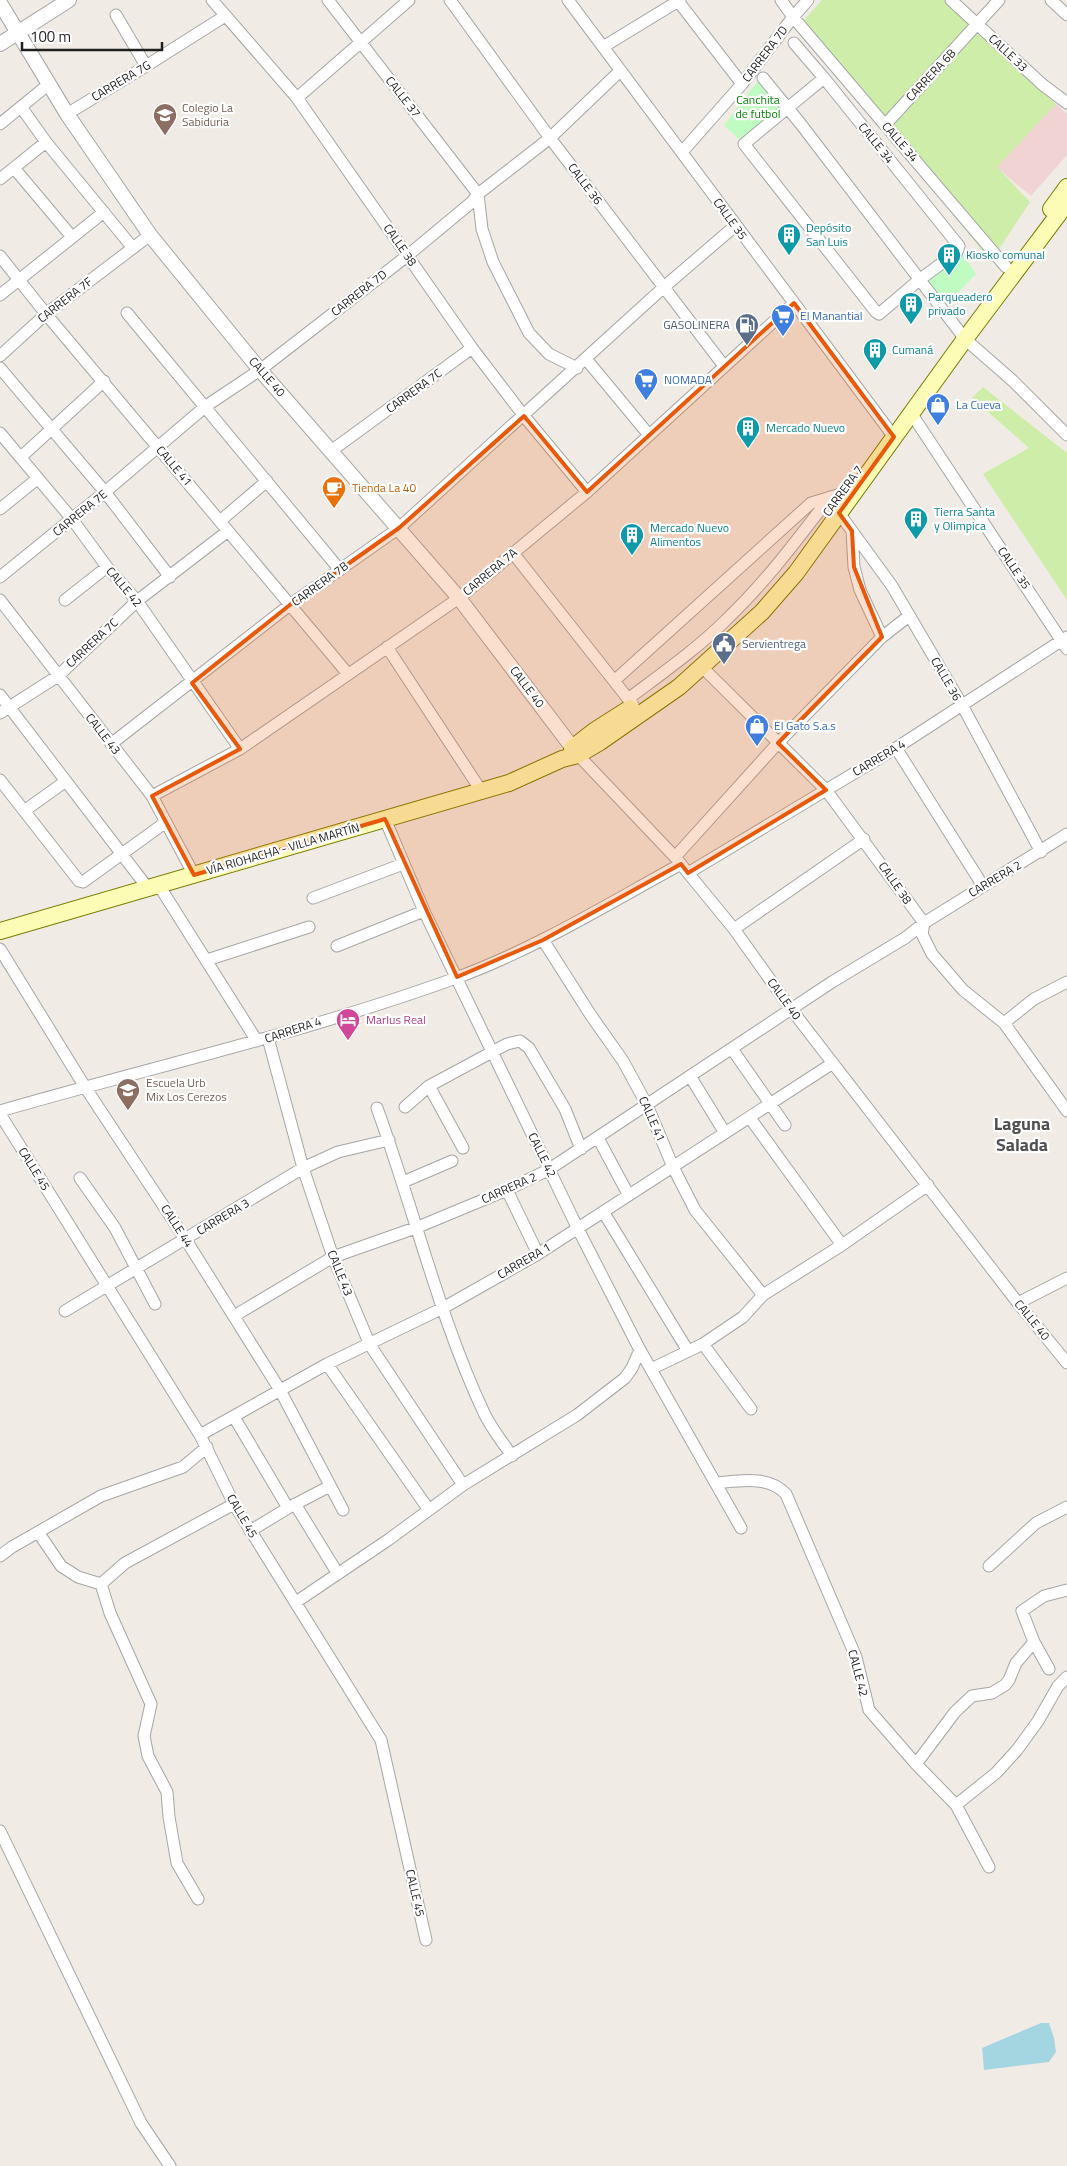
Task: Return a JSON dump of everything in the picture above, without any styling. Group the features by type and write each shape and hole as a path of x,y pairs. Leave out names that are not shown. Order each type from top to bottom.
{"main road":[{"name":"CARRERA 7","path":"571,754 696,660 753,606 790,565 835,496 911,413 1006,267 1067,187"},
{"name":"CARRERA 7","path":"634,706 679,687 762,612 796,573 839,513 891,433 962,334 1067,203"},
{"name":"VÍA RIOHACHA - VILLA MARTÍN","path":"0,931 482,792 509,783 571,754"}],"street":[{"path":"0,44 17,28 54,0"},
{"path":"0,34 17,28 69,0"},
{"name":"CALLE 38","path":"212,0 297,98 472,348 524,416 587,492"},
{"name":"CALLE 37","path":"328,0 478,194"},
{"path":"297,98 410,0"},
{"name":"CALLE 36","path":"450,0 550,138 724,366"},
{"name":"CALLE 35","path":"568,0 891,433"},
{"path":"781,0 793,17"},
{"name":"CARRERA 7D","path":"682,152 742,84 808,0"},
{"name":"CALLE 33","path":"951,0 1043,85 1067,103"},
{"path":"978,24 999,0"},
{"path":"1051,0 1067,15"},
{"path":"603,48 679,1 742,84"},
{"name":"CALLE 40","path":"0,3 17,28 67,114 150,235 260,370 459,598 571,754 682,865 734,929 791,1009 1067,1363"},
{"path":"116,15 146,66"},
{"name":"CARRERA 7G","path":"67,114 225,16"},
{"name":"CALLE 34","path":"793,17 1006,267"},
{"name":"CARRERA 6B","path":"885,125 978,24"},
{"name":"CALLE 34","path":"794,43 957,244 957,252 919,280"},
{"name":"CARRERA 7D","path":"158,448 206,406 260,370 407,256 472,202 478,194 550,138 620,71"},
{"path":"763,78 962,334 1012,380 1067,436"},
{"path":"824,78 744,144 879,314 919,280"},
{"path":"0,124 49,84"},
{"path":"21,107 46,142 133,248"},
{"path":"0,179 46,142"},
{"path":"14,168 72,237"},
{"path":"478,194 482,229 493,262 529,333 549,354 577,368"},
{"path":"0,295 104,212"},
{"name":"CARRERA 7B","path":"111,744 192,683 291,604 399,528 664,287 735,226"},
{"name":"CARRERA 7F","path":"0,356 46,314 150,235"},
{"name":"CALLE 41","path":"0,256 46,314 348,674"},
{"name":"CARRERA 7A","path":"152,796 240,748 459,598 587,492 794,303"},
{"path":"127,313 340,570"},
{"name":"CARRERA 7C","path":"331,451 472,348"},
{"path":"586,359 649,435"},
{"path":"0,368 105,492 170,577"},
{"path":"21,458 104,381"},
{"name":"CALLE 35","path":"911,413 1065,642"},
{"name":"CALLE 42","path":"1,436 72,519 107,567 137,601 192,683 240,748"},
{"name":"CARRERA 7E","path":"0,577 158,448"},
{"path":"0,509 37,479"},
{"path":"220,521 267,481"},
{"path":"614,681 810,503 835,496"},
{"name":"CALLE 36","path":"839,513 892,586 962,705 1041,852"},
{"name":"CARRERA 7C","path":"5,710 58,676 137,601 228,531"},
{"path":"852,531 854,567 860,590 882,637"},
{"path":"513,553 634,706"},
{"path":"65,600 107,567"},
{"name":"CALLE 43","path":"0,600 152,796 194,875"},
{"path":"682,865 778,743 882,637 909,616"},
{"name":"CARRERA 4","path":"0,1113 85,1087 262,1040 457,977 543,940 826,790 1065,642"},
{"path":"387,647 482,792"},
{"name":"CALLE 38","path":"702,667 826,790 864,839 924,923 922,934 932,954 963,990 1004,1023 1067,1111"},
{"name":"CALLE 43","path":"0,695 5,710 66,781 123,854 152,886 207,960 262,1040 333,1257 370,1344 463,1485"},
{"path":"896,748 983,886"},
{"path":"0,780 79,881 83,882 166,822"},
{"path":"24,811 66,781"},
{"name":"CALLE 42","path":"385,819 424,910 548,1170 640,1350 741,1528"},
{"name":"CARRERA 2","path":"234,1316 333,1257 418,1227 507,1190 548,1170 846,973 906,938 924,923 1041,852 1067,834"},
{"path":"734,929 864,839"},
{"path":"313,898 403,864"},
{"path":"337,946 424,910"},
{"path":"207,960 309,927"},
{"name":"CALLE 41","path":"543,940 590,1014 623,1061 647,1105 673,1167 695,1210 762,1295"},
{"name":"CALLE 44","path":"0,948 85,1087 186,1240 280,1390 343,1510"},
{"path":"1004,1023 1034,999 1067,982"},
{"path":"405,1107 429,1086 508,1044 520,1041 528,1048 565,1109 582,1149"},
{"path":"732,1049 785,1125"},
{"name":"CARRERA 1","path":"200,1435 327,1364 443,1308 538,1254 833,1063"},
{"path":"690,1076 724,1133"},
{"path":"429,1086 463,1148"},
{"path":"377,1108 418,1227 443,1308 486,1416 512,1456"},
{"name":"CALLE 45","path":"0,1113 200,1435 234,1504 250,1531 381,1740 426,1940"},
{"path":"750,1118 842,1244"},
{"path":"598,1138 628,1194"},
{"name":"CARRERA 3","path":"65,1311 303,1168 338,1152 389,1140"},
{"path":"403,1182 452,1160"},
{"path":"80,1178 115,1228 156,1304"},
{"path":"651,1369 703,1344 743,1317 762,1295 842,1244 928,1185"},
{"path":"507,1190 538,1254"},
{"path":"604,1213 688,1351"},
{"path":"1018,1302 1067,1278"},
{"path":"703,1344 751,1409"},
{"path":"296,1602 388,1540 463,1485 577,1415 625,1378 640,1350"},
{"path":"327,1364 429,1510"},
{"path":"234,1417 291,1506 338,1574"},
{"path":"0,1556 101,1496 183,1467 206,1447"},
{"name":"CALLE 42","path":"716,1483 765,1481 782,1489 786,1494 856,1657 870,1710 916,1764 956,1805 989,1867"},
{"path":"250,1531 291,1506 330,1486"},
{"path":"101,1584 126,1563 234,1504"},
{"path":"989,1566 1036,1524 1067,1507"},
{"path":"38,1532 61,1566 78,1577 101,1584"},
{"path":"101,1584 110,1613 151,1704 144,1736 148,1756 167,1792 177,1863 198,1899"},
{"path":"1049,1669 1034,1642 1022,1611 1044,1596 1067,1590"},
{"path":"916,1764 955,1712 972,1696 992,1693 1005,1685 1016,1663 1034,1642"},
{"path":"956,1805 996,1773 1017,1750 1038,1721 1058,1686 1067,1677"},
{"path":"0,1831 141,2123 170,2166"}],"highlighted area":[{"path":"794,303 894,437 839,513 852,531 854,567 882,637 778,743 826,790 688,873 681,864 543,940 457,977 385,819 194,875 152,796 240,749 192,683 291,604 399,528 524,416 587,492"}],"shaded area":[{"path":"1056,104 1067,114 1067,155 1031,196 996,167"}],"green space":[{"path":"822,0 943,0 1056,104 997,167 1030,202 991,261 798,27"},
{"name":"Canchita de futbol","path":"759,79 783,109 742,142 724,125"},
{"path":"962,254 976,274 944,307 926,284"},
{"path":"983,387 1067,453 1067,600 983,474 1029,448 972,398"}],"water":[{"path":"1041,2023 1049,2023 1054,2038 1056,2052 1049,2062 984,2070 982,2048"}],"place":[{"name":"Colegio La Sabiduria","path":"165,136"},
{"name":"Depósito San Luis","path":"789,256"},
{"name":"Kiosko comunal","path":"949,276"},
{"name":"Parqueadero privado","path":"911,325"},
{"name":"El Manantial","path":"783,337"},
{"name":"GASOLINERA","path":"747,346"},
{"name":"Cumaná","path":"875,371"},
{"name":"NOMADA","path":"646,401"},
{"name":"La Cueva","path":"938,426"},
{"name":"Mercado Nuevo","path":"748,449"},
{"name":"Tienda La 40","path":"334,509"},
{"name":"Tierra Santa y Olimpica","path":"916,540"},
{"name":"Mercado Nuevo Alimentos","path":"632,556"},
{"name":"Servientrega","path":"724,665"},
{"name":"El Gato S.a.s","path":"757,747"},
{"name":"Marlus Real","path":"348,1041"},
{"name":"Escuela Urb Mix Los Cerezos","path":"128,1111"}],"district":[{"name":"Laguna Salada","path":"1022,1134"}]}
